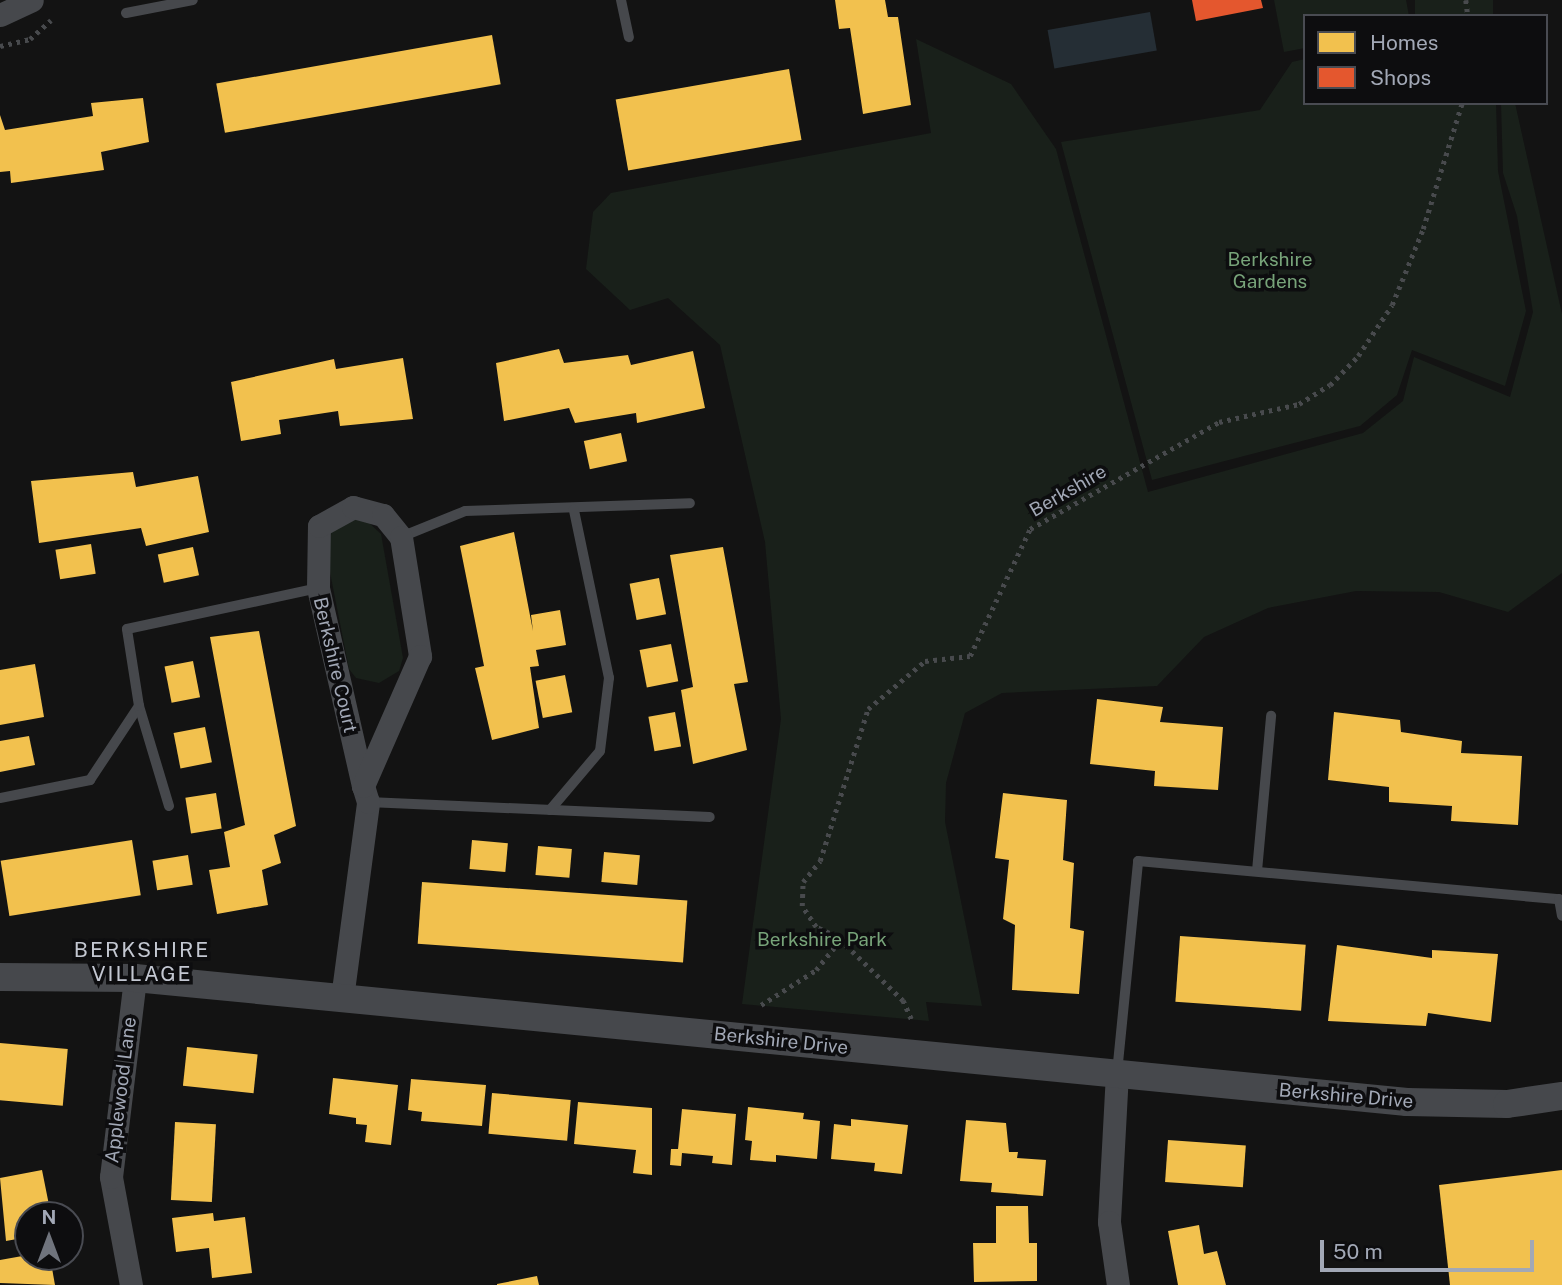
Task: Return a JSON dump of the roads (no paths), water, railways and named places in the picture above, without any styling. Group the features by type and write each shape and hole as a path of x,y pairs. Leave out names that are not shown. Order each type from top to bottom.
{"street":[{"path":"0,15 32,0"},
{"name":"Berkshire Court","path":"342,998 365,794 420,656 401,537 383,515 353,507 319,526 318,588 365,794"},
{"name":"Berkshire Drive","path":"0,977 135,978 1407,1102 1507,1104 1562,1096"},
{"name":"Applewood Lane","path":"131,1285 111,1177 135,978"},
{"path":"1117,1073 1109,1222 1118,1285"}],"lane":[{"path":"126,13 192,0"},
{"path":"621,0 629,37"},
{"path":"401,537 465,511 574,510 690,503"},
{"path":"550,810 600,751 609,678 574,510"},
{"path":"169,806 139,706 127,629 318,588"},
{"path":"0,798 90,780 139,706"},
{"path":"1257,871 1271,716"},
{"path":"365,794 550,810 710,817"},
{"path":"1117,1073 1138,861 1559,899 1562,916"}],"district":[{"name":"BERKSHIRE VILLAGE","path":"142,962"}],"park label":[{"name":"Berkshire Gardens","path":"1270,271"},
{"name":"Berkshire Park","path":"822,940"}]}
